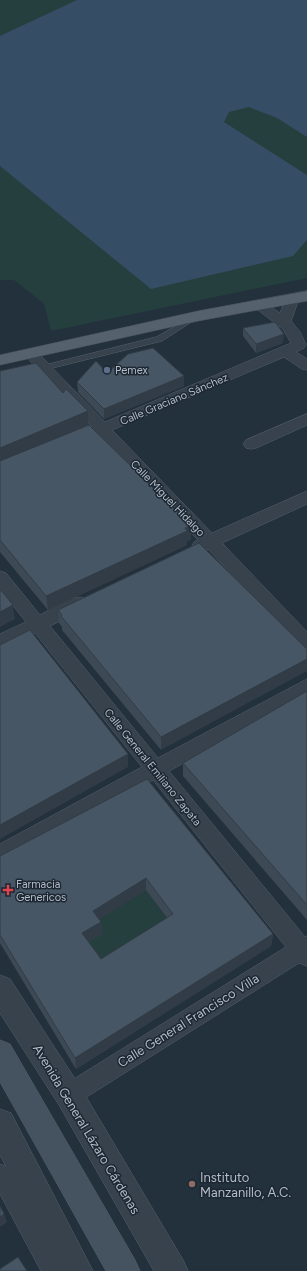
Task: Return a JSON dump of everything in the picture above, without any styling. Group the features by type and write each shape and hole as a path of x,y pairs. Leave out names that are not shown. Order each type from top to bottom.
{"main road":[{"path":"0,346 307,283"},
{"path":"0,360 198,316 299,297"},
{"path":"0,1054 124,1271"}],"street":[{"path":"257,304 284,322 299,297"},
{"name":"Calle Graciano Sánchez","path":"80,438 287,352 299,345 298,340 284,322"},
{"path":"287,352 307,366"},
{"name":"Calle Miguel Hidalgo","path":"30,353 36,370 102,429 307,643"},
{"path":"251,444 307,418"},
{"path":"189,552 307,497"},
{"name":"Calle General Emiliano Zapata","path":"0,577 154,769 305,950"},
{"path":"0,642 95,596"},
{"path":"0,854 307,686"},
{"name":"Calle General Francisco Villa","path":"68,1095 305,950"},
{"name":"Avenida General Lázaro Cárdenas","path":"0,988 68,1095 172,1271"},
{"path":"0,1124 77,1271"},
{"path":"0,1174 52,1271"}],"lane":[{"path":"36,370 159,339 198,316"}],"green space":[{"path":"0,0 307,0 307,278 51,331 44,304 14,280 0,280"},
{"path":"145,875 154,901 173,926 106,977 84,945 85,910"}],"water":[{"path":"77,0 307,0 307,137 277,118 249,107 229,112 224,122 307,175 307,240 293,256 151,289 0,166 0,36"}],"building":[{"path":"275,322 284,334 256,344 243,328"},
{"path":"153,348 184,376 104,409 77,382 96,361 107,373 128,354"},
{"path":"36,363 63,393 66,389 88,411 0,448 0,371"},
{"path":"89,425 191,525 185,528 187,531 46,596 0,540 0,461"},
{"path":"199,543 307,649 307,659 161,737 61,616 62,615 58,610"},
{"path":"0,589 13,605 0,612"},
{"path":"30,630 128,754 0,825 0,645"},
{"path":"307,691 307,905 183,763"},
{"path":"147,779 273,934 75,1058 0,935 0,856","holes":["146,878 173,914 101,959 82,933 101,922 93,911"]},
{"path":"0,1206 4,1214 0,1217"},
{"path":"18,1257 27,1271 0,1271 0,1269"}],"place":[{"name":"Pemex","path":"107,370"},
{"name":"Farmacia Genericos","path":"8,890"},
{"name":"Instituto Manzanillo, A.C.","path":"192,1184"}]}
